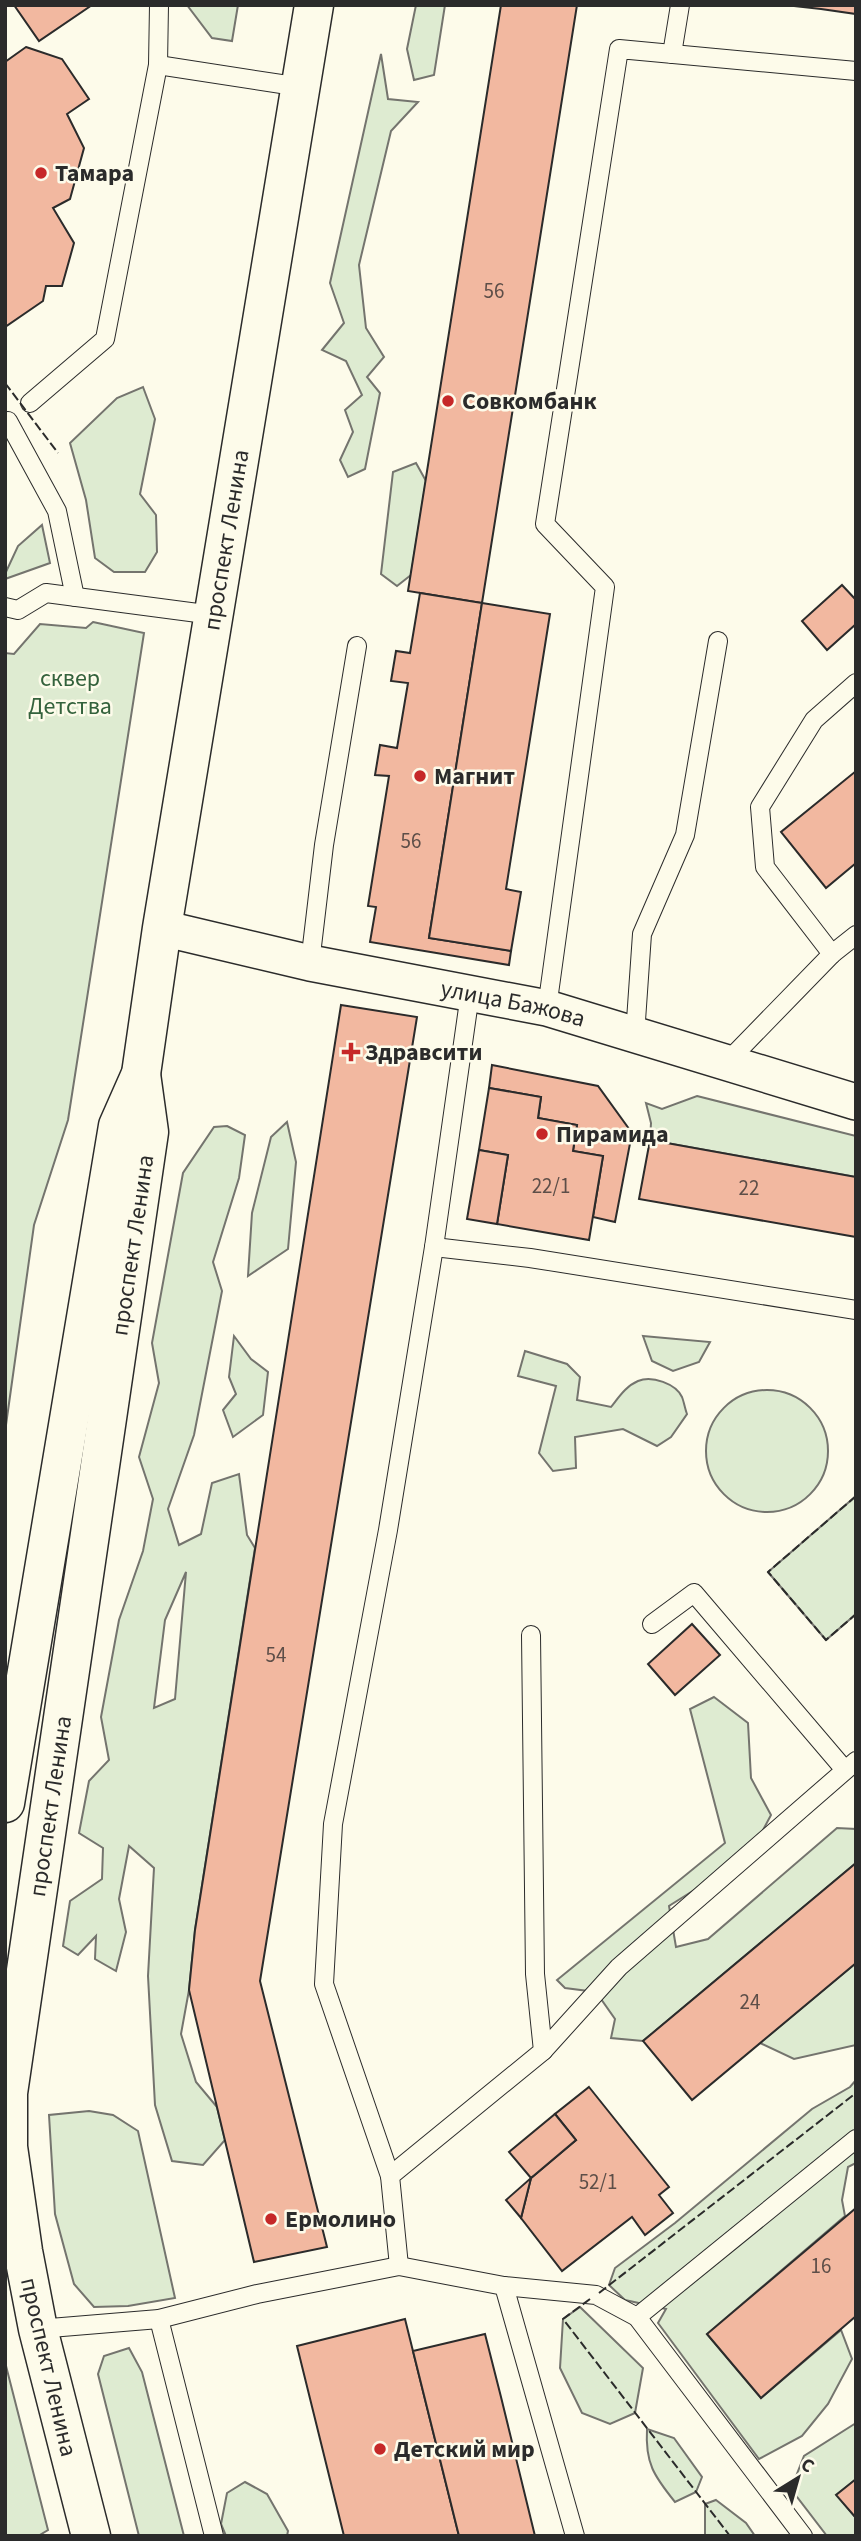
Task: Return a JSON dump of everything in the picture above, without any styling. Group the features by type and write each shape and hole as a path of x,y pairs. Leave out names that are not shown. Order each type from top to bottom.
{"main road":[{"name":"проспект Ленина","path":"5,1803 118,1126 141,1074 162,928 314,5"},
{"name":"проспект Ленина","path":"91,2536 38,2329 15,2205 8,2147 8,2093 149,1132 141,1074"}],"street":[{"name":"улица Бажова","path":"162,928 310,963 548,1009 856,1102"}],"lane":[{"path":"30,403 105,339 158,65 159,5"},
{"path":"672,54 680,5"},
{"path":"548,1009 605,587 545,524 619,49 856,71"},
{"path":"158,65 301,87"},
{"path":"8,421 57,511 75,597"},
{"path":"5,607 18,610 46,593 213,615"},
{"path":"635,1035 642,934 685,835 718,641"},
{"path":"310,963 324,845 357,646"},
{"path":"832,954 765,867 760,807 814,720 856,683"},
{"path":"726,1063 832,954 856,936"},
{"path":"399,2266 390,2176 324,1984 332,1824 388,1530 434,1247 470,994"},
{"path":"434,1247 530,1258 856,1310"},
{"path":"390,2176 543,2051 619,1967 850,1765 694,1594 652,1624"},
{"path":"531,1635 535,1975 543,2051"},
{"path":"637,2317 856,2139"},
{"path":"38,2329 159,2319 257,2294 399,2266 504,2286 596,2295 637,2317 803,2536"},
{"path":"504,2286 575,2536"},
{"path":"159,2319 214,2536"}],"green space":[{"path":"187,5 238,5 232,41 212,38"},
{"path":"416,5 445,5 434,75 414,80 407,49"},
{"path":"381,54 388,99 418,102 391,131 359,265 366,328 384,357 367,377 380,393 365,469 348,477 340,460 353,432 345,410 362,395 346,361 322,350 344,323 330,283"},
{"path":"143,387 155,419 140,494 156,515 157,552 145,572 114,572 95,558 86,500 70,443 117,398"},
{"path":"416,463 426,481 411,575 397,586 381,574 393,472"},
{"path":"42,525 50,563 5,579 18,546"},
{"name":"сквер Детства","path":"93,622 144,633 68,1120 34,1225 5,1432 5,653 14,654 40,624 86,628"},
{"path":"697,1096 856,1136 856,1177 650,1140 651,1123 646,1103 662,1109"},
{"path":"287,1122 296,1162 288,1249 248,1276 252,1213 271,1137"},
{"path":"227,1126 245,1135 239,1178 213,1262 222,1291 194,1435 168,1509 179,1545 201,1534 212,1483 239,1474 247,1535 255,1548 181,2034 196,2082 217,2107 225,2140 203,2165 172,2161 155,2105 148,1976 154,1868 129,1846 119,1899 126,1932 116,1971 95,1959 96,1936 78,1955 63,1946 70,1901 102,1879 103,1848 79,1833 89,1781 109,1760 101,1717 119,1620 143,1551 153,1499 139,1457 159,1383 152,1343 183,1173 214,1127","holes":["186,1572 175,1699 154,1708 165,1620"]},
{"path":"234,1336 251,1359 268,1372 263,1415 233,1437 223,1410 236,1394 229,1377"},
{"path":"643,1336 710,1342 699,1362 673,1371 652,1361"},
{"path":"525,1351 567,1364 580,1377 577,1400 611,1407 630,1386 650,1379 675,1388 682,1397 687,1414 671,1437 657,1446 623,1429 575,1437 576,1468 553,1471 539,1453 556,1386 518,1376"},
{"path":"767,1390 790,1395 810,1408 823,1428 828,1451 823,1474 810,1494 790,1507 767,1512 744,1507 724,1494 711,1474 706,1451 711,1428 724,1408 744,1395"},
{"path":"856,1496 856,1614 826,1640 768,1572"},
{"path":"714,1697 748,1723 751,1778 771,1815 745,1864 699,1887 669,1906 676,1947 708,1939 837,1828 856,1829 856,1863 643,2041 611,2038 615,2019 596,1992 565,1988 557,1980 725,1843 690,1709"},
{"path":"856,1963 856,2045 794,2059 760,2043"},
{"path":"856,2080 856,2163 848,2167 842,2200 845,2216 707,2334 761,2398 841,2330 852,2359 828,2404 802,2436 759,2459 658,2323 666,2309 625,2300 609,2285 615,2268 675,2223 812,2109 850,2087"},
{"path":"89,2111 113,2115 138,2131 175,2298 128,2306 94,2307 74,2284 55,2214 49,2115"},
{"path":"580,2307 643,2368 635,2413 610,2424 582,2413 560,2368 563,2319"},
{"path":"129,2348 142,2372 184,2536 139,2536 98,2374 104,2356"},
{"path":"5,2362 48,2530 38,2536 5,2536"},
{"path":"856,2423 856,2479 837,2495 856,2518 856,2536 827,2536 791,2489 804,2456"},
{"path":"647,2429 674,2438 702,2477 696,2492 675,2502 668,2493 649,2460"},
{"path":"245,2482 267,2494 288,2531 287,2536 226,2536 221,2524 227,2493"},
{"path":"716,2500 746,2523 755,2536 705,2536 705,2504"}],"building":[{"path":"14,5 92,5 39,41"},
{"path":"501,5 577,5 482,603 408,591"},
{"path":"785,5 856,5 856,14 821,9"},
{"name":"Тамара","path":"26,47 62,59 89,99 67,114 84,148 70,199 53,208 74,243 62,286 46,286 43,301 5,327 5,62"},
{"path":"842,585 856,600 856,624 827,650 802,621"},
{"path":"420,593 482,603 429,938 511,951 509,965 370,942 376,907 368,906 389,776 375,775 380,745 397,748 408,683 391,681 396,651 410,653"},
{"path":"482,603 550,614 506,889 521,892 511,951 429,938"},
{"path":"856,771 856,863 826,888 781,832"},
{"path":"341,1005 417,1017 260,1981 327,2247 254,2262 189,1990 195,1930"},
{"path":"492,1065 598,1086 632,1133 615,1222 593,1217 603,1156 573,1151 577,1125 538,1118 541,1097 489,1088"},
{"path":"489,1088 541,1097 538,1118 577,1125 573,1151 603,1156 589,1240 497,1224 508,1155 479,1150"},
{"path":"650,1140 856,1177 856,1237 639,1199"},
{"path":"479,1150 508,1155 497,1224 467,1219"},
{"path":"692,1624 720,1655 675,1695 648,1664"},
{"path":"856,1863 856,1963 692,2100 643,2041"},
{"path":"589,2087 669,2187 659,2195 673,2213 645,2235 632,2217 562,2271 521,2218 531,2178 576,2140 555,2114"},
{"path":"555,2114 576,2140 531,2178 509,2152"},
{"path":"531,2178 521,2218 506,2200"},
{"path":"856,2208 856,2316 761,2398 707,2334"},
{"name":"Детский мир","path":"405,2319 459,2536 344,2536 297,2346"},
{"path":"485,2334 535,2536 459,2536 413,2351"},
{"path":"856,2479 856,2518 836,2495"}],"fence":[{"path":"5,383 58,453"},
{"path":"856,1496 768,1572 826,1640 856,1614"},
{"path":"599,2293 856,2093"},
{"path":"590,2299 563,2319 730,2536"}],"place":[{"name":"Тамара","path":"41,173"},
{"name":"Совкомбанк","path":"448,401"},
{"name":"Магнит","path":"420,776"},
{"name":"Здравсити","path":"351,1052"},
{"name":"Пирамида","path":"542,1134"},
{"name":"Ермолино","path":"271,2219"},
{"name":"Детский мир","path":"380,2449"}]}
